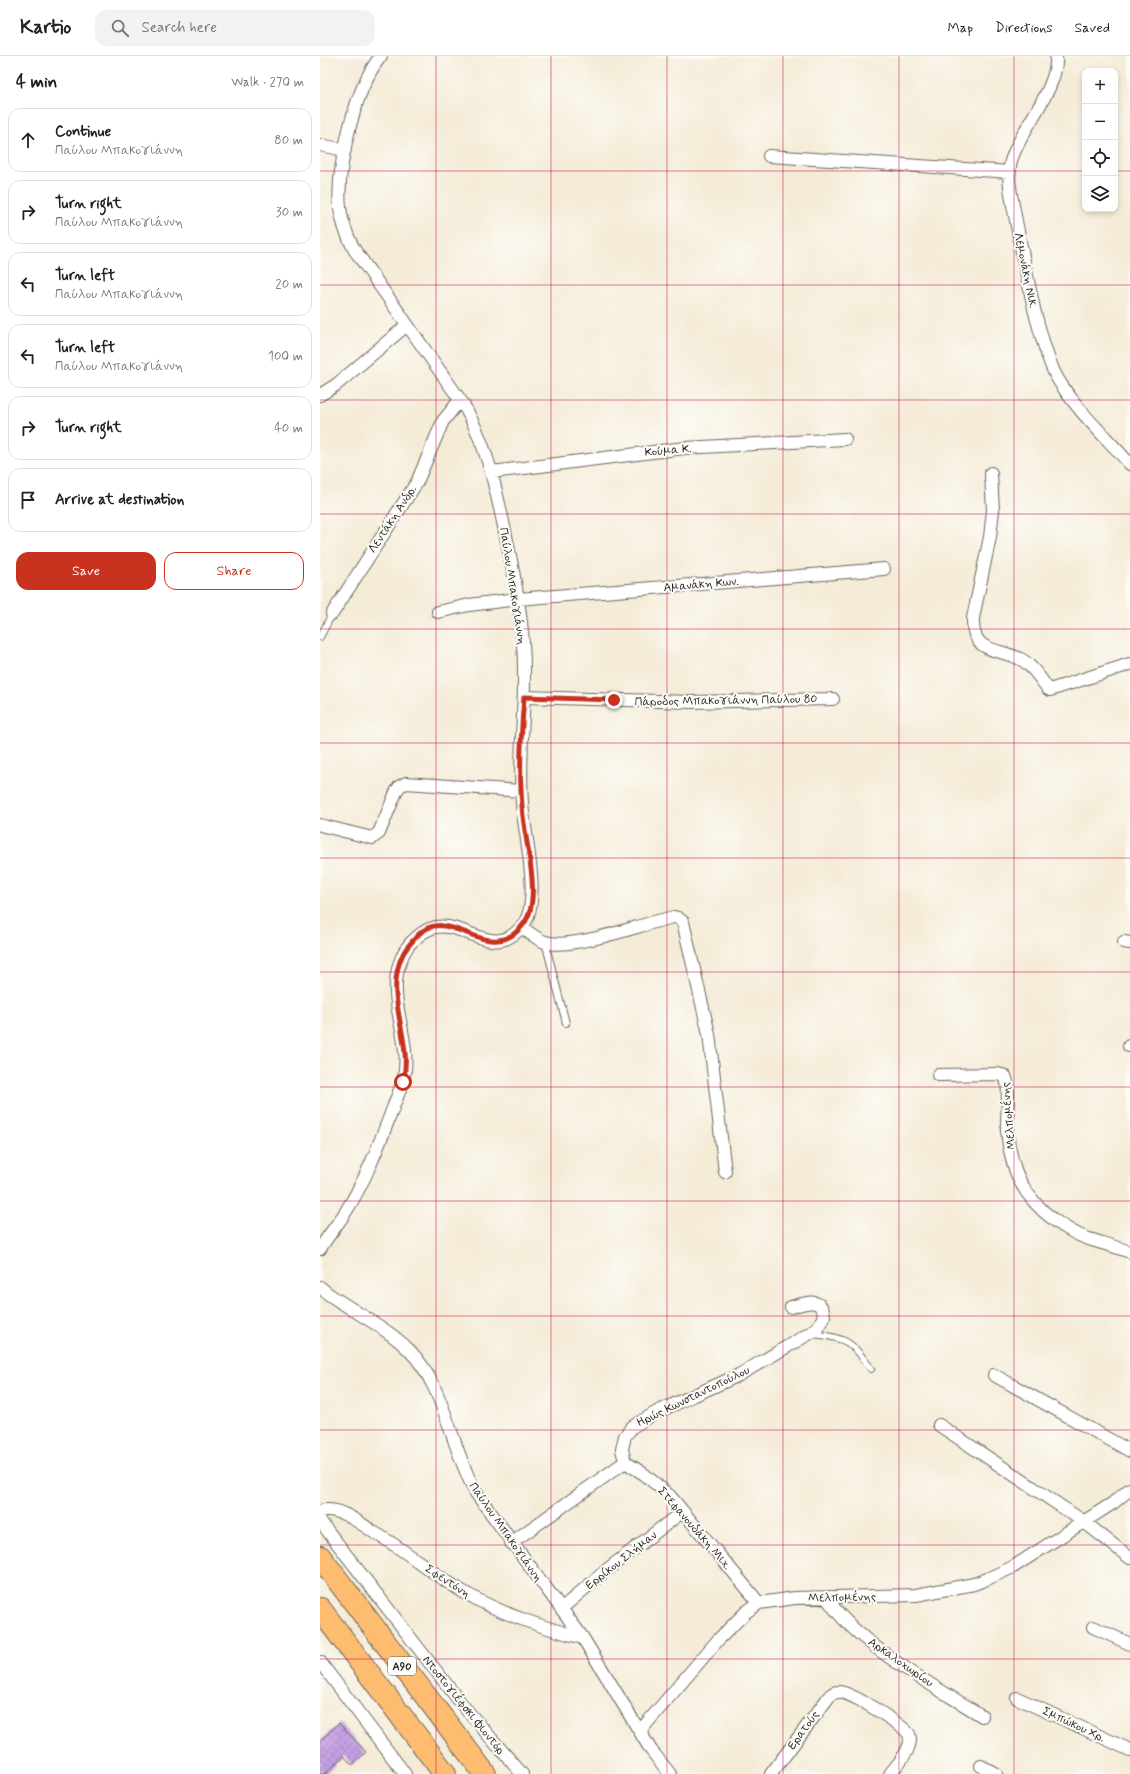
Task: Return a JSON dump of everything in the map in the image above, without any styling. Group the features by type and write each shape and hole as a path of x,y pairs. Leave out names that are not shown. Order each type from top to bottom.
{"highway":[{"name":"Α90","path":"320,1557 485,1774"},
{"name":"Α90","path":"320,1609 431,1764 445,1774"}],"street":[{"name":"Παύλου Μπακογιάννη","path":"381,56 372,68 361,91 345,150 339,199 344,229 354,249 460,400 473,421 483,442 492,472 518,599 524,645 521,791 531,898 528,917 521,927"},
{"name":"Λεμονάκη Νικ.","path":"1056,56 1054,74 1011,160 1010,172 1023,262 1041,336 1051,366 1078,407 1130,464"},
{"path":"320,145 345,150"},
{"path":"769,156 1010,172"},
{"path":"320,395 336,385 407,324"},
{"name":"Λεντάκη Ανδρ.","path":"332,614 417,482 443,421 460,400"},
{"name":"Κούμα Κ.","path":"492,472 684,448 846,439"},
{"path":"992,473 993,510 991,532 973,618 974,631 978,642 987,648 1012,656 1030,665 1050,690 1130,664"},
{"name":"Αμανάκη Κων.","path":"438,612 469,605 518,599 884,569"},
{"name":"Πάροδος Μπακογιάννη Παύλου 80","path":"524,697 691,702 833,698"},
{"path":"320,825 372,838 379,833 394,793 400,786 406,783 521,791"},
{"path":"320,1249 343,1217 357,1192 403,1082 405,1056 396,1006 398,968 404,952 421,932 435,925 445,925 483,939 494,940 506,938 521,927 545,942 563,943 598,937 674,917 683,922 708,1034 725,1172"},
{"name":"Μελπομένης","path":"938,1075 998,1074 1005,1076 1008,1141 1016,1174 1026,1193 1039,1208 1072,1231 1087,1238 1130,1252"},
{"name":"Παύλου Μπακογιάννη","path":"320,1287 337,1300 390,1334 417,1359 429,1379 441,1407 470,1484 511,1543 583,1638 640,1731 670,1774"},
{"name":"Ηρώς Κωνσταντοπούλου","path":"625,1462 622,1449 625,1436 632,1427 657,1412 739,1375 808,1334 817,1328 821,1322 823,1309 816,1302 791,1307"},
{"path":"994,1375 1130,1451"},
{"path":"939,1425 1083,1521 1130,1558"},
{"path":"511,1543 625,1462"},
{"name":"Στεφανουδάκη Μιχ.","path":"625,1462 655,1482 670,1496 759,1603"},
{"name":"Μελπομένης","path":"640,1731 718,1640 746,1612 759,1603 779,1599 916,1595 974,1584 988,1579 1013,1566 1113,1503 1130,1489"},
{"name":"Σφεντόνη","path":"320,1511 336,1511 358,1522 386,1539 466,1594 501,1612 534,1625 583,1638"},
{"name":"Ερρίκου Σλήμαν","path":"561,1609 604,1572 682,1512"},
{"name":"Ντοστογιέφσκι Φιοντόρ","path":"320,1521 464,1707 522,1774"},
{"name":"Αρκαλοχωρίου","path":"827,1598 839,1614 882,1651 982,1716"},
{"path":"1093,1627 1130,1644"},
{"path":"320,1662 405,1774"},
{"name":"Ερατούς","path":"772,1774 828,1698 834,1692 839,1692 856,1697 903,1729 910,1737 909,1747 890,1774"},
{"name":"Σμπώκου Χρ.","path":"1017,1698 1130,1750"},
{"path":"981,1766 996,1774"}],"lane":[{"name":"Λεντάκη Ανδρ.","path":"320,637 332,614"},
{"path":"545,942 566,1023"},
{"path":"808,1334 839,1338 848,1342 859,1352 871,1369"}],"building":[{"path":"339,1723 366,1752 352,1765 344,1756 325,1774 320,1774 320,1741"}],"route":[{"path":"403,1082 405,1056 396,1006 396,989 398,968 408,946 421,932 435,925 445,925 483,939 502,940 517,931 528,917 531,898 530,876 522,805 520,767 524,697 614,700"}]}
